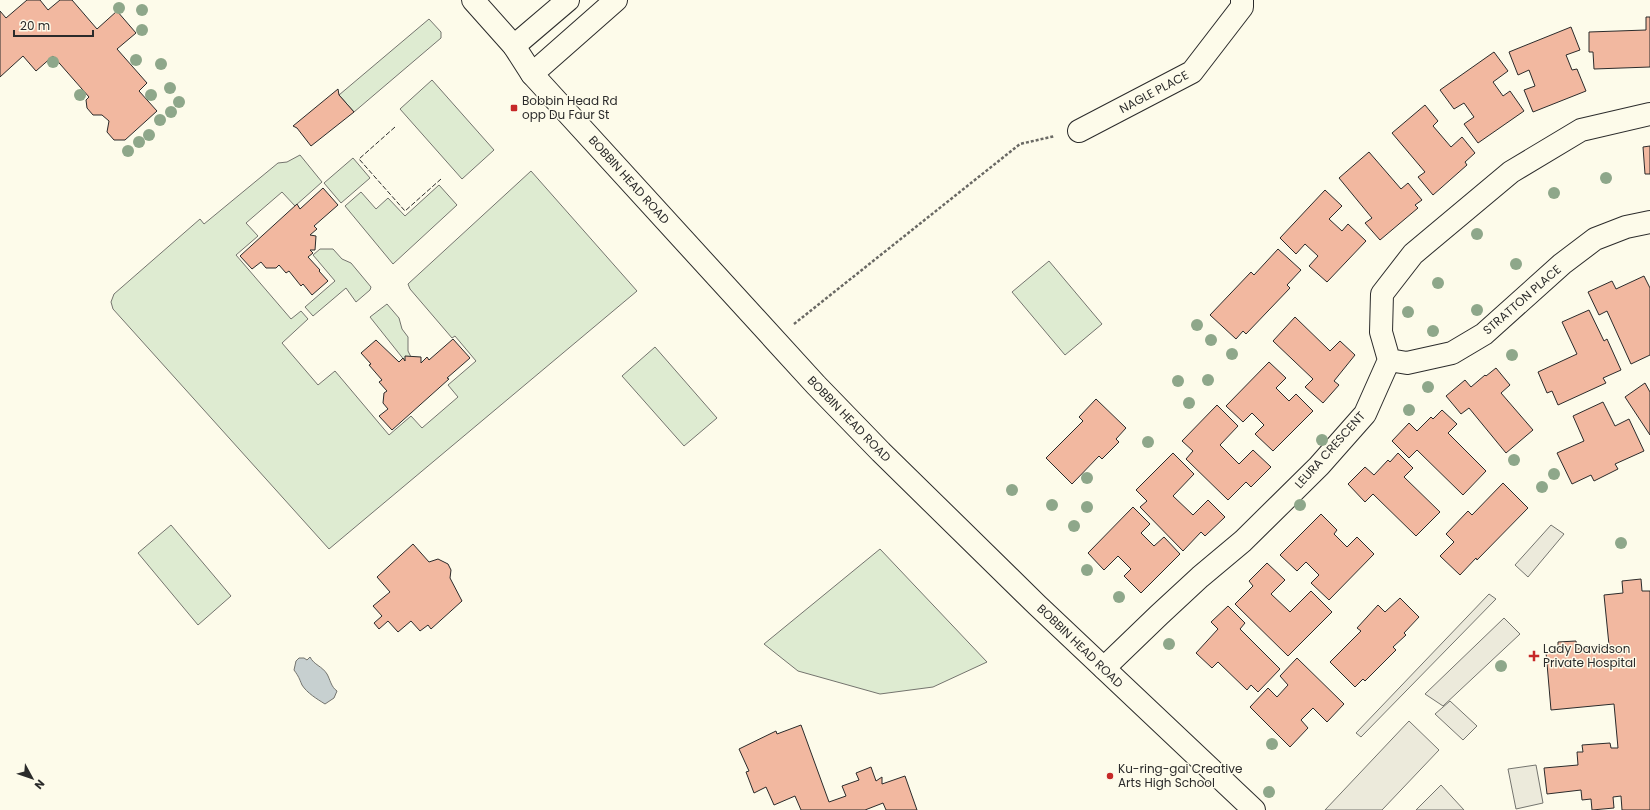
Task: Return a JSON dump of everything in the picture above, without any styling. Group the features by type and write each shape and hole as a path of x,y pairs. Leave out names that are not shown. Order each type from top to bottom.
{"street":[{"name":"BOBBIN HEAD ROAD","path":"473,0 514,46 532,74 816,386 881,452 1104,668 1254,810"},
{"path":"514,46 568,0"},
{"path":"532,74 616,0"},
{"name":"NAGLE PLACE","path":"1079,131 1192,72 1242,7 1242,0"},
{"path":"1389,360 1381,332 1382,294 1413,254 1511,172 1581,130 1650,114"},
{"name":"STRATTON PLACE","path":"1389,360 1408,363 1452,353 1484,334 1562,264 1595,239 1626,227 1650,222"},
{"name":"LEURA CRESCENT","path":"1104,668 1200,577 1244,541 1319,466 1365,414 1389,360"}],"path":[{"path":"774,339 1020,144 1079,131"}],"green space":[{"path":"429,19 441,32 441,38 354,112 339,95"},
{"path":"432,80 494,150 462,179 400,109"},
{"path":"300,155 322,182 295,206 282,192 246,223 258,236 236,255 291,319 301,311 308,319 282,343 318,385 335,371 389,435 411,416 422,428 458,397 448,385 476,361 455,336 452,338 410,289 408,284 531,171 637,291 329,549 113,309 111,302 114,294 200,219 204,224 278,163 287,162"},
{"path":"353,158 370,178 341,203 324,183"},
{"path":"439,185 457,205 393,264 345,206 361,192 376,209 388,198 405,216"},
{"path":"320,249 333,249 342,259 351,263 371,287 370,290 356,302 346,288 313,316 305,307 335,281 313,255"},
{"path":"1049,261 1102,324 1065,355 1012,292"},
{"path":"387,304 399,318 402,329 408,337 408,351 411,357 405,361 370,317"},
{"path":"655,347 717,418 684,446 622,376"},
{"path":"171,525 231,596 198,625 138,553"},
{"path":"880,549 987,662 933,687 880,694 798,671 764,644"}],"shaded area":[{"path":"1551,525 1564,534 1528,577 1515,565"},
{"path":"1489,594 1496,599 1361,737 1356,733"},
{"path":"1504,618 1520,634 1443,706 1425,694"},
{"path":"310,657 325,671 332,685 337,691 334,698 325,704 307,691 294,670 296,661 299,658 304,658 307,660"},
{"path":"1450,701 1477,726 1463,740 1435,714"},
{"path":"1409,721 1439,750 1382,810 1325,810"},
{"path":"1536,765 1543,803 1516,809 1508,769"},
{"path":"1441,785 1464,810 1416,810"}],"building":[{"path":"27,0 40,0 48,10 60,0 72,0 97,29 117,11 136,33 117,49 147,83 139,91 157,111 125,140 114,140 107,132 109,121 102,115 93,115 87,108 86,100 89,97 53,56 36,71 23,56 0,77 0,11 6,18"},
{"path":"1646,17 1650,17 1650,67 1594,69 1593,52 1589,52 1589,32 1646,30"},
{"path":"1571,27 1580,50 1566,55 1572,70 1577,69 1586,91 1533,112 1524,90 1535,86 1529,70 1518,75 1509,52"},
{"path":"1494,52 1508,71 1493,82 1503,96 1510,91 1524,111 1478,143 1464,124 1474,117 1464,103 1454,109 1440,90"},
{"path":"338,89 339,95 354,112 311,146 297,128 293,126"},
{"path":"1425,105 1438,121 1433,126 1451,147 1462,137 1475,153 1465,162 1467,165 1433,195 1418,177 1425,172 1392,133"},
{"path":"1650,146 1650,174 1645,174 1643,147"},
{"path":"1369,152 1401,189 1408,183 1422,200 1415,205 1418,208 1380,240 1365,223 1372,218 1339,178"},
{"path":"323,188 338,205 314,226 317,229 310,235 316,236 315,250 310,250 313,253 308,257 328,281 312,295 303,284 301,286 289,271 286,273 279,265 276,268 266,268 261,262 252,269 240,256 297,204 300,209"},
{"path":"1325,190 1342,206 1329,219 1342,231 1348,224 1366,241 1327,282 1309,266 1318,256 1305,244 1296,254 1280,238"},
{"path":"1278,249 1301,270 1287,285 1290,288 1246,334 1243,331 1236,339 1210,315 1251,272 1254,275"},
{"path":"1644,276 1650,288 1650,355 1631,364 1607,311 1599,315 1588,292 1612,281 1616,289"},
{"path":"1589,310 1604,341 1607,339 1621,370 1603,378 1606,383 1558,405 1552,391 1547,393 1538,372 1577,354 1562,322"},
{"path":"1295,317 1330,351 1340,341 1355,355 1334,381 1339,385 1323,403 1305,387 1313,379 1273,341"},
{"path":"453,339 470,358 392,430 379,416 388,409 383,403 384,393 387,391 379,382 382,380 361,353 376,340 399,362 403,358 405,361 405,356 421,357 421,363 427,357 429,360"},
{"path":"1269,362 1286,378 1276,388 1289,401 1296,394 1313,411 1273,451 1255,434 1264,425 1252,413 1243,422 1226,406"},
{"path":"1496,368 1510,385 1501,393 1533,430 1506,453 1469,408 1461,414 1446,396 1465,380 1471,387"},
{"path":"1645,383 1650,392 1650,435 1625,397"},
{"path":"1096,399 1126,428 1116,439 1119,442 1102,459 1099,456 1072,484 1046,458 1083,421 1079,417"},
{"path":"1603,402 1615,426 1629,419 1644,451 1615,464 1618,469 1594,481 1591,475 1572,484 1557,453 1584,441 1573,416"},
{"path":"1217,405 1238,426 1220,445 1239,464 1253,450 1271,467 1251,487 1246,482 1228,500 1186,459 1193,451 1182,441"},
{"path":"1442,410 1457,424 1448,433 1486,471 1463,495 1417,450 1409,458 1392,441 1409,423 1417,431 1431,417 1433,419"},
{"path":"1173,453 1194,474 1173,496 1193,515 1208,500 1225,517 1205,536 1201,532 1183,551 1140,507 1147,501 1136,490"},
{"path":"1398,453 1413,468 1404,477 1440,512 1416,536 1373,494 1365,502 1348,484 1365,467 1374,475 1388,460 1390,462"},
{"path":"1503,483 1528,508 1477,560 1476,558 1460,575 1440,556 1454,542 1446,534 1468,511 1472,515"},
{"path":"1133,507 1150,524 1141,533 1154,546 1164,537 1180,554 1141,593 1124,576 1131,569 1118,556 1104,570 1088,553"},
{"path":"1321,514 1337,530 1334,534 1347,547 1357,537 1374,554 1329,600 1311,583 1319,575 1306,562 1297,571 1280,555"},
{"path":"413,544 429,562 438,559 448,564 451,570 450,578 462,601 431,629 428,625 420,631 411,621 398,632 388,621 379,629 374,623 382,616 373,606 390,592 377,577"},
{"path":"1267,563 1285,580 1271,594 1290,612 1311,591 1332,612 1288,656 1235,604 1253,586 1249,581"},
{"name":"Lady Davidson Private Hospital","path":"1641,579 1642,591 1650,591 1650,810 1622,810 1621,796 1613,797 1614,808 1592,810 1591,799 1582,800 1581,790 1547,794 1544,768 1578,765 1577,752 1583,752 1582,745 1610,743 1611,748 1618,748 1614,704 1551,710 1546,652 1558,650 1558,642 1576,641 1577,649 1609,645 1604,595 1623,593 1622,581"},
{"path":"1400,598 1419,617 1404,633 1406,635 1393,647 1396,650 1365,681 1363,679 1355,687 1330,662 1361,631 1357,628 1378,605 1385,612"},
{"path":"1228,606 1245,623 1240,629 1280,669 1258,692 1251,685 1247,690 1218,662 1212,668 1196,653 1218,629 1211,622"},
{"path":"1297,658 1344,704 1327,722 1313,708 1301,720 1308,728 1290,747 1250,707 1268,688 1277,697 1288,685 1280,676"},
{"path":"801,725 829,802 846,796 842,786 859,780 856,773 871,767 876,781 882,777 882,784 905,776 917,810 886,810 883,803 865,810 801,810 795,796 774,805 766,787 754,793 746,772 749,771 739,749 776,731 777,734"}],"fence":[{"path":"395,127 359,159 405,211 441,179"}],"place":[{"name":"Bobbin Head Rd opp Du Faur St","path":"514,108"},
{"name":"Lady Davidson Private Hospital","path":"1534,656"},
{"name":"Ku-ring-gai Creative Arts High School","path":"1110,776"}]}
